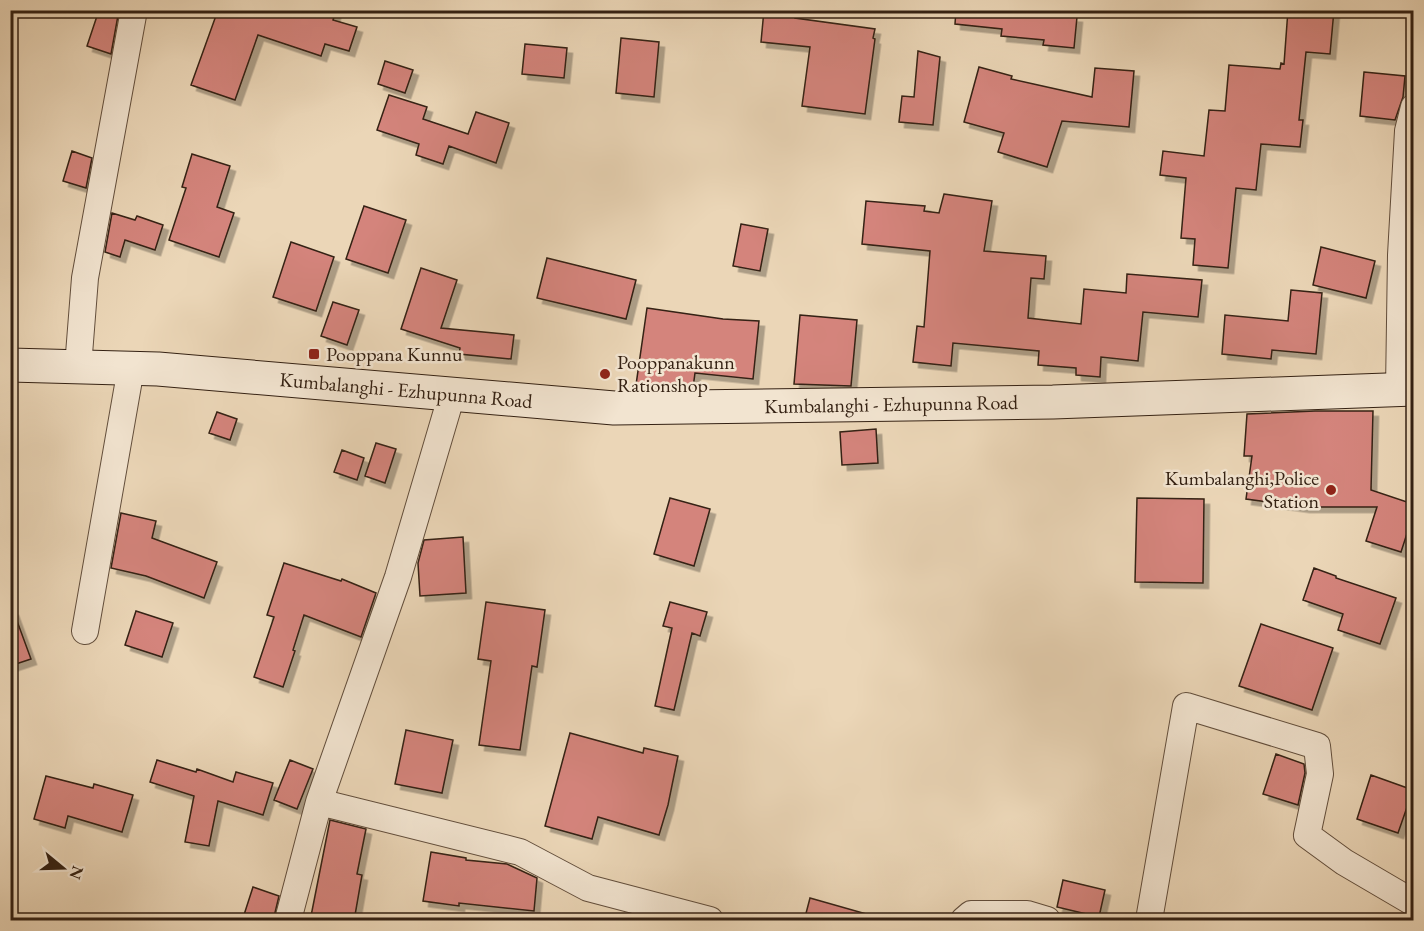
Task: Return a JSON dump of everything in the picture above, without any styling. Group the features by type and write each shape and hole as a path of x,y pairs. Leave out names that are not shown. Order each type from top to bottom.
{"main road":[{"name":"Kumbalanghi - Ezhupunna Road","path":"10,365 170,370 614,408 1053,402 1406,389"}],"street":[{"path":"78,367 85,278 134,10"},
{"path":"1406,389 1401,255 1408,131 1413,107"},
{"path":"85,631 131,368"},
{"path":"288,921 318,802 398,577 452,394"},
{"path":"1149,921 1186,706 1317,746 1320,774 1306,835 1344,862 1413,903"},
{"path":"318,802 520,852 588,888 710,921"},
{"path":"964,921 971,914 1027,914 1047,921"}],"building":[{"path":"99,10 119,10 111,54 87,46"},
{"path":"218,10 336,10 333,20 357,27 349,51 325,44 321,56 258,35 235,100 191,85"},
{"path":"764,10 796,10 795,18 875,29 865,114 802,106 810,47 761,42"},
{"path":"956,10 1031,10 1030,13 1077,17 1074,48 1043,45 1044,40 1001,36 1002,29 955,24"},
{"path":"1288,10 1334,10 1330,54 1306,52 1299,120 1303,120 1300,147 1261,144 1256,190 1236,188 1228,268 1193,265 1195,239 1181,238 1186,178 1160,175 1163,151 1204,156 1209,110 1225,111 1229,65 1280,69 1281,63 1284,64"},
{"path":"621,38 659,42 654,97 616,93"},
{"path":"525,44 567,48 564,78 522,74"},
{"path":"918,51 940,57 933,125 899,122 902,96 914,97"},
{"path":"385,61 413,70 405,93 378,84"},
{"path":"979,67 1012,76 1011,79 1092,97 1095,68 1134,71 1129,127 1062,121 1047,167 998,152 1004,133 964,122"},
{"path":"1364,72 1405,76 1403,97 1395,120 1360,116"},
{"path":"389,95 427,107 423,119 468,134 476,112 509,123 496,163 449,146 443,164 416,155 419,144 377,130"},
{"path":"72,151 92,158 86,188 63,181"},
{"path":"192,154 230,166 217,207 234,213 219,257 169,240 186,188 182,187"},
{"path":"944,194 992,201 984,251 1046,256 1044,279 1031,278 1028,318 1081,324 1084,289 1126,293 1127,274 1202,280 1198,317 1143,312 1138,361 1101,357 1100,377 1076,375 1076,368 1038,365 1039,351 953,343 951,366 913,362 917,326 924,327 930,251 862,244 866,201 925,206 924,211 939,213"},
{"path":"364,206 406,220 388,273 346,259"},
{"path":"112,213 135,220 137,216 163,225 155,250 125,240 120,257 105,252"},
{"path":"741,224 768,229 760,271 733,266"},
{"path":"291,242 334,257 316,311 273,297"},
{"path":"1321,247 1375,261 1366,298 1313,285"},
{"path":"547,258 636,280 626,319 537,298"},
{"path":"421,268 457,280 441,328 514,335 511,359 459,354 460,348 401,329"},
{"path":"1291,290 1322,293 1316,354 1272,350 1271,359 1222,354 1225,315 1288,321"},
{"path":"333,302 359,310 347,345 321,336"},
{"path":"647,308 723,319 759,321 753,379 695,373 693,388 658,389 636,385"},
{"path":"800,315 857,320 851,386 794,384"},
{"path":"1373,411 1371,490 1413,504 1413,515 1401,552 1366,541 1377,507 1304,507 1246,499 1252,456 1244,456 1247,414"},
{"path":"217,412 237,419 230,440 209,433"},
{"path":"876,429 878,463 842,465 840,432"},
{"path":"376,443 396,449 385,483 365,476"},
{"path":"342,450 364,458 357,480 334,472"},
{"path":"670,498 710,509 694,566 654,554"},
{"path":"1137,498 1204,499 1203,583 1135,582"},
{"path":"121,513 156,521 152,538 217,562 204,598 146,576 111,568"},
{"path":"463,537 466,593 420,596 418,563 424,540"},
{"path":"284,563 341,581 342,579 376,593 361,637 304,615 283,687 254,677 274,617 267,615"},
{"path":"1314,568 1336,576 1336,578 1396,598 1380,644 1338,630 1343,614 1303,600"},
{"path":"486,602 545,610 537,667 532,666 520,750 479,745 491,661 478,659"},
{"path":"670,602 707,612 700,636 692,633 674,710 655,706 672,628 663,626"},
{"path":"10,610 13,610 31,659 10,666"},
{"path":"136,611 173,623 162,657 125,645"},
{"path":"1261,624 1333,648 1312,710 1239,686"},
{"path":"406,730 453,740 442,793 395,784"},
{"path":"570,733 643,753 644,748 678,756 659,835 598,817 592,839 545,826"},
{"path":"1276,754 1304,764 1305,773 1298,805 1263,794"},
{"path":"157,760 196,772 197,769 233,782 236,772 273,783 263,815 218,801 209,846 185,842 194,796 150,782"},
{"path":"290,760 313,769 297,809 274,800"},
{"path":"1371,775 1413,790 1398,833 1357,819"},
{"path":"46,776 93,788 94,784 133,795 122,832 68,816 65,828 34,819"},
{"path":"330,820 366,829 357,874 362,875 354,921 336,921 311,916"},
{"path":"431,852 466,858 466,860 507,864 537,878 534,911 423,901"},
{"path":"1063,880 1105,890 1099,917 1057,907"},
{"path":"253,887 279,896 273,921 242,921"},
{"path":"810,898 870,915 869,921 804,921"}],"place":[{"name":"Pooppana Kunnu","path":"314,354"},
{"name":"Pooppanakunn Rationshop","path":"605,374"},
{"name":"Kumbalanghi,Police Station","path":"1331,490"}]}
